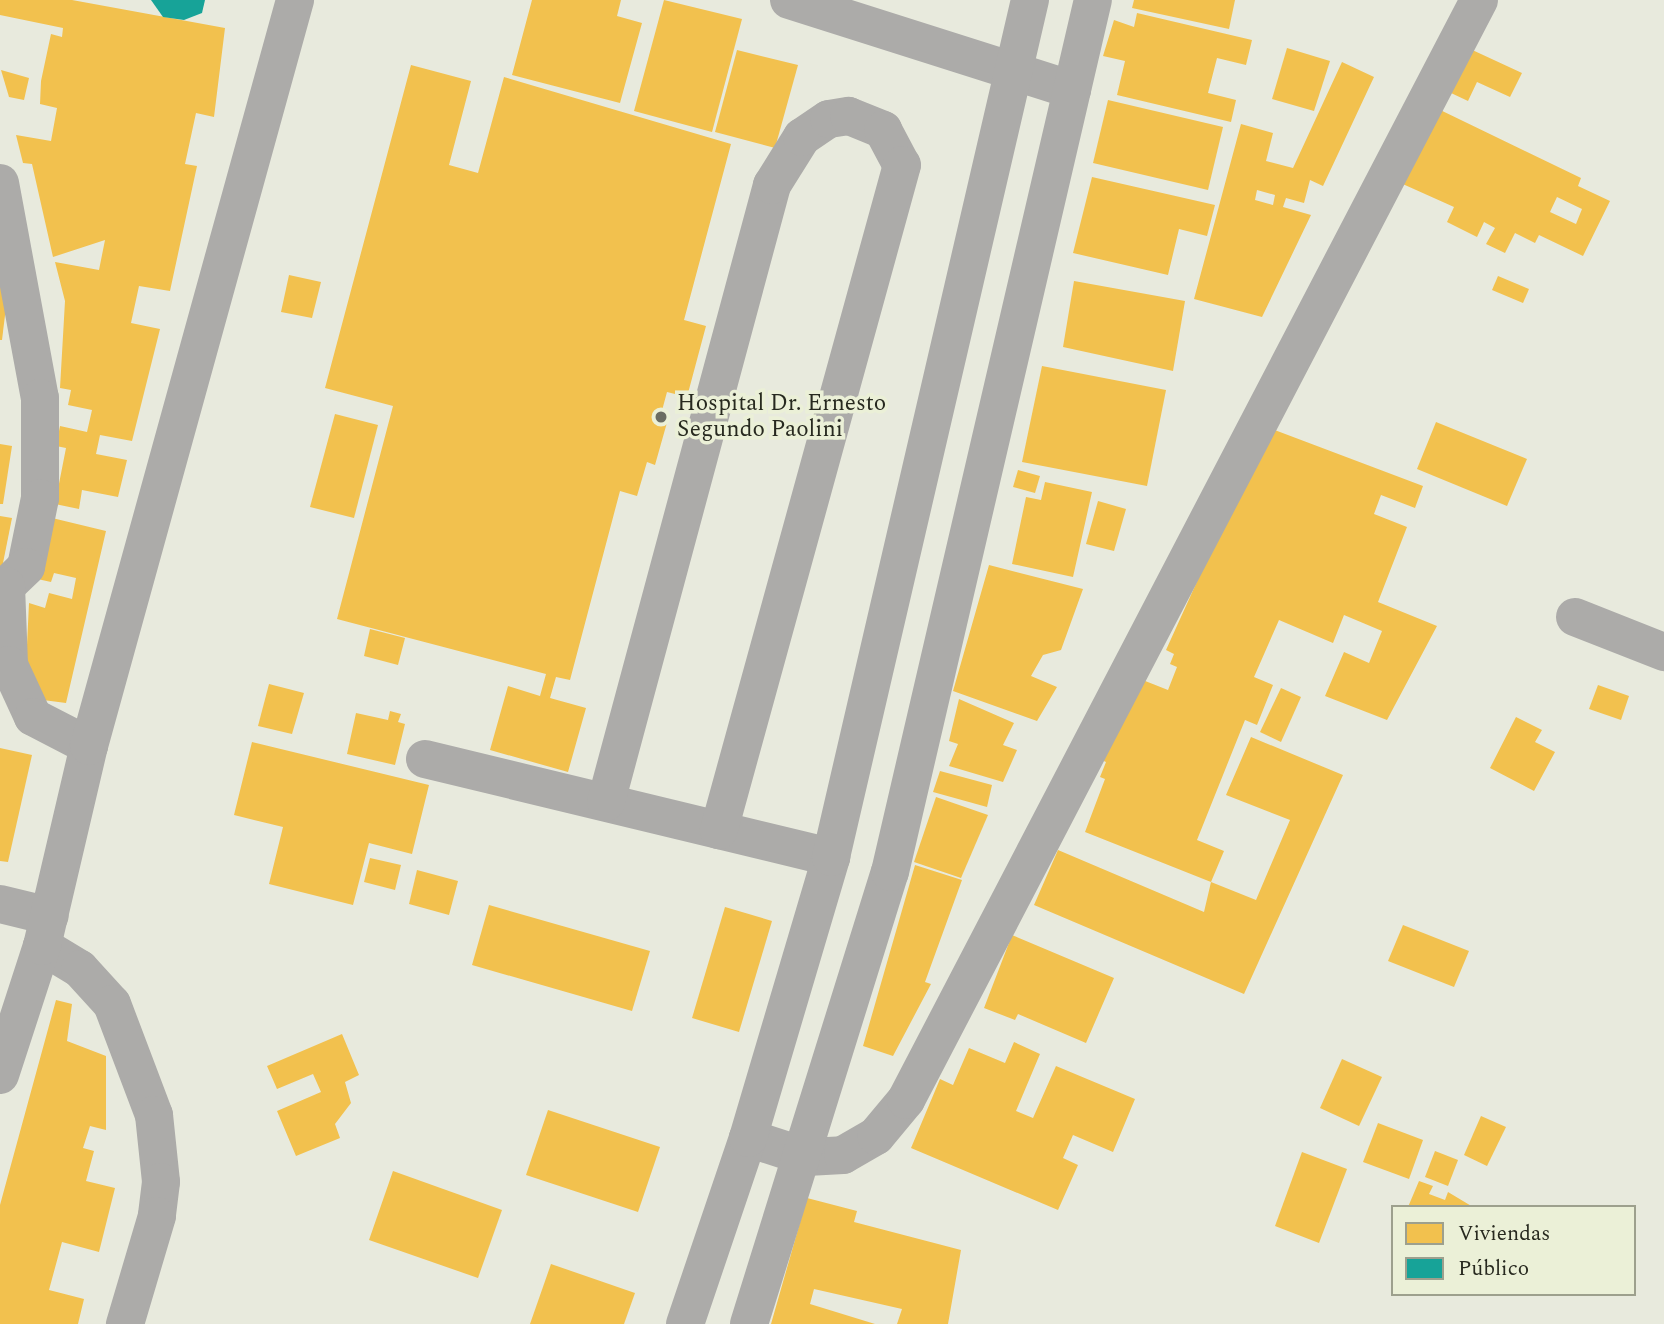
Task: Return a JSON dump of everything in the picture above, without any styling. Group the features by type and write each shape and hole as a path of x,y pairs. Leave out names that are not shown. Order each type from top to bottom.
{"street":[{"path":"0,1075 46,931 89,746 295,0"},
{"path":"789,0 1013,74 1072,90"},
{"path":"685,1324 748,1138 831,857 1030,0"},
{"path":"749,1324 807,1157 890,872 1093,0"},
{"path":"748,1138 807,1157 843,1155 876,1136 906,1100 1479,0"},
{"path":"606,802 772,185 802,137 829,119 849,116 883,130 902,165 719,830"},
{"path":"0,184 40,398 40,498 26,567 3,585 9,665 33,717 89,746"},
{"path":"1575,617 1664,652"},
{"path":"425,759 831,857"},
{"path":"0,904 46,931 112,1004 154,1115 161,1182 157,1216 125,1324"}],"building: Viviendas":[{"path":"0,0 72,0 225,28 214,117 196,113 185,164 197,166 170,291 139,286 131,323 160,329 132,441 100,435 96,454 127,460 118,497 82,490 79,509 55,504 66,448 56,446 60,426 87,432 92,410 68,405 71,390 60,388 65,301 55,262 99,270 105,240 53,257 32,164 23,163 16,135 51,141 57,108 40,104 41,81 51,34 62,37 63,28 0,15"},
{"path":"532,0 621,0 617,16 642,23 620,103 512,75"},
{"path":"664,0 742,19 712,132 634,111"},
{"path":"1134,0 1235,0 1229,29 1132,8"},
{"path":"1137,13 1252,40 1246,65 1217,58 1208,93 1236,100 1231,122 1117,95 1125,61 1103,56 1114,20 1134,27"},
{"path":"1287,48 1330,61 1314,111 1272,99"},
{"path":"1468,48 1522,73 1510,97 1477,82 1468,101 1451,93"},
{"path":"737,50 798,65 775,148 715,132"},
{"path":"1342,62 1374,77 1323,186 1310,180 1304,203 1286,198 1283,207 1311,215 1262,317 1194,299 1241,124 1273,133 1266,161 1293,168","holes":["1257,190 1275,195 1273,205 1255,200"]},
{"path":"411,65 471,81 449,165 478,173 504,77 731,144 684,320 706,326 687,397 667,392 660,418 668,419 655,465 647,462 637,496 620,491 570,680 556,677 550,698 586,708 568,772 490,750 508,686 540,696 546,674 337,619 393,406 325,388"},
{"path":"1,70 29,78 24,100 9,97"},
{"path":"1108,100 1223,127 1208,190 1093,163"},
{"path":"1432,106 1581,178 1578,186 1610,201 1583,256 1539,235 1535,243 1515,233 1505,253 1486,244 1495,228 1484,222 1477,237 1447,222 1454,207 1396,181","holes":["1557,197 1582,209 1576,224 1550,212"]},
{"path":"1092,177 1215,205 1207,236 1179,229 1168,275 1073,253"},
{"path":"0,273 10,274 2,340 0,340"},
{"path":"289,275 321,282 312,318 281,312"},
{"path":"1498,276 1529,289 1523,303 1492,290"},
{"path":"1074,281 1185,301 1173,371 1063,347"},
{"path":"1042,366 1166,390 1147,486 1022,462"},
{"path":"335,414 378,425 354,518 310,507"},
{"path":"1436,422 1527,459 1507,506 1417,469"},
{"path":"1267,427 1423,486 1415,508 1381,495 1374,514 1407,527 1378,602 1437,626 1387,720 1325,696 1344,652 1369,663 1382,631 1344,615 1333,643 1279,620 1254,677 1273,685 1257,725 1245,720 1197,840 1224,851 1211,882 1085,832 1105,779 1100,777 1106,762 1097,758 1130,675 1168,690 1177,667 1170,664 1174,654 1166,650"},
{"path":"0,444 12,446 3,504 0,504"},
{"path":"1018,470 1040,476 1035,493 1013,487"},
{"path":"1045,482 1092,492 1073,577 1012,564 1026,497 1041,500"},
{"path":"1098,501 1126,509 1114,551 1086,544"},
{"path":"0,516 12,518 1,573 0,573"},
{"path":"48,517 106,531 66,703 43,700 26,666 29,603 45,608 49,593 72,599 76,578 54,573 51,582 33,578"},
{"path":"989,565 1083,589 1061,650 1043,655 1031,676 1057,687 1037,721 953,691"},
{"path":"370,629 405,638 398,665 364,656"},
{"path":"269,684 304,693 292,734 258,726"},
{"path":"1598,685 1629,696 1621,720 1589,709"},
{"path":"1281,688 1301,697 1281,742 1260,732"},
{"path":"959,699 1014,723 1003,745 1017,750 1003,782 949,766 958,744 949,741"},
{"path":"390,711 401,714 398,722 405,724 395,765 347,754 356,713 388,720"},
{"path":"1516,717 1542,730 1535,742 1555,752 1534,791 1490,768"},
{"path":"1251,737 1343,775 1244,994 1034,905 1058,850 1204,912 1211,882 1256,900 1290,820 1226,795"},
{"path":"252,742 429,785 412,854 369,843 353,905 269,884 283,827 234,815"},
{"path":"0,748 32,755 8,862 0,861"},
{"path":"940,771 992,785 987,807 933,792"},
{"path":"936,797 988,815 961,878 914,862"},
{"path":"370,858 401,865 395,890 364,882"},
{"path":"915,865 962,880 925,982 931,984 893,1056 863,1046"},
{"path":"417,870 458,881 449,915 409,904"},
{"path":"489,905 650,951 632,1011 472,965"},
{"path":"725,907 772,921 739,1032 692,1018"},
{"path":"1403,925 1469,951 1454,987 1388,961"},
{"path":"1012,935 1114,978 1086,1043 1018,1014 1015,1020 984,1008"},
{"path":"56,1000 72,1004 67,1041 106,1056 106,1130 90,1126 83,1148 94,1151 86,1181 115,1188 99,1252 62,1242 49,1290 84,1299 78,1324 0,1324 0,1205"},
{"path":"342,1034 359,1075 345,1082 351,1103 335,1124 340,1138 296,1156 277,1111 321,1092 313,1074 277,1089 267,1066"},
{"path":"1014,1042 1040,1054 1016,1111 1033,1118 1056,1066 1135,1099 1113,1152 1073,1135 1063,1158 1078,1165 1058,1210 911,1148 940,1079 953,1085 969,1048 1005,1063"},
{"path":"1342,1059 1382,1077 1359,1126 1320,1108"},
{"path":"548,1110 660,1147 638,1212 526,1175"},
{"path":"1481,1116 1506,1127 1487,1166 1464,1155"},
{"path":"1378,1123 1423,1140 1409,1179 1363,1162"},
{"path":"1435,1151 1458,1160 1448,1186 1425,1177"},
{"path":"1302,1152 1347,1169 1319,1243 1275,1226"},
{"path":"393,1171 502,1210 478,1278 369,1240"},
{"path":"1419,1181 1433,1186 1429,1194 1445,1200 1448,1192 1470,1205 1409,1205"},
{"path":"807,1198 857,1211 854,1222 961,1250 948,1324 897,1324 902,1309 814,1289 810,1304 875,1324 771,1324"},
{"path":"551,1264 635,1293 624,1324 530,1324"}],"building: Público":[{"path":"151,0 205,0 202,13 184,20 163,17"}],"place":[{"name":"Hospital Dr. Ernesto Segundo Paolini","path":"661,417"}]}
